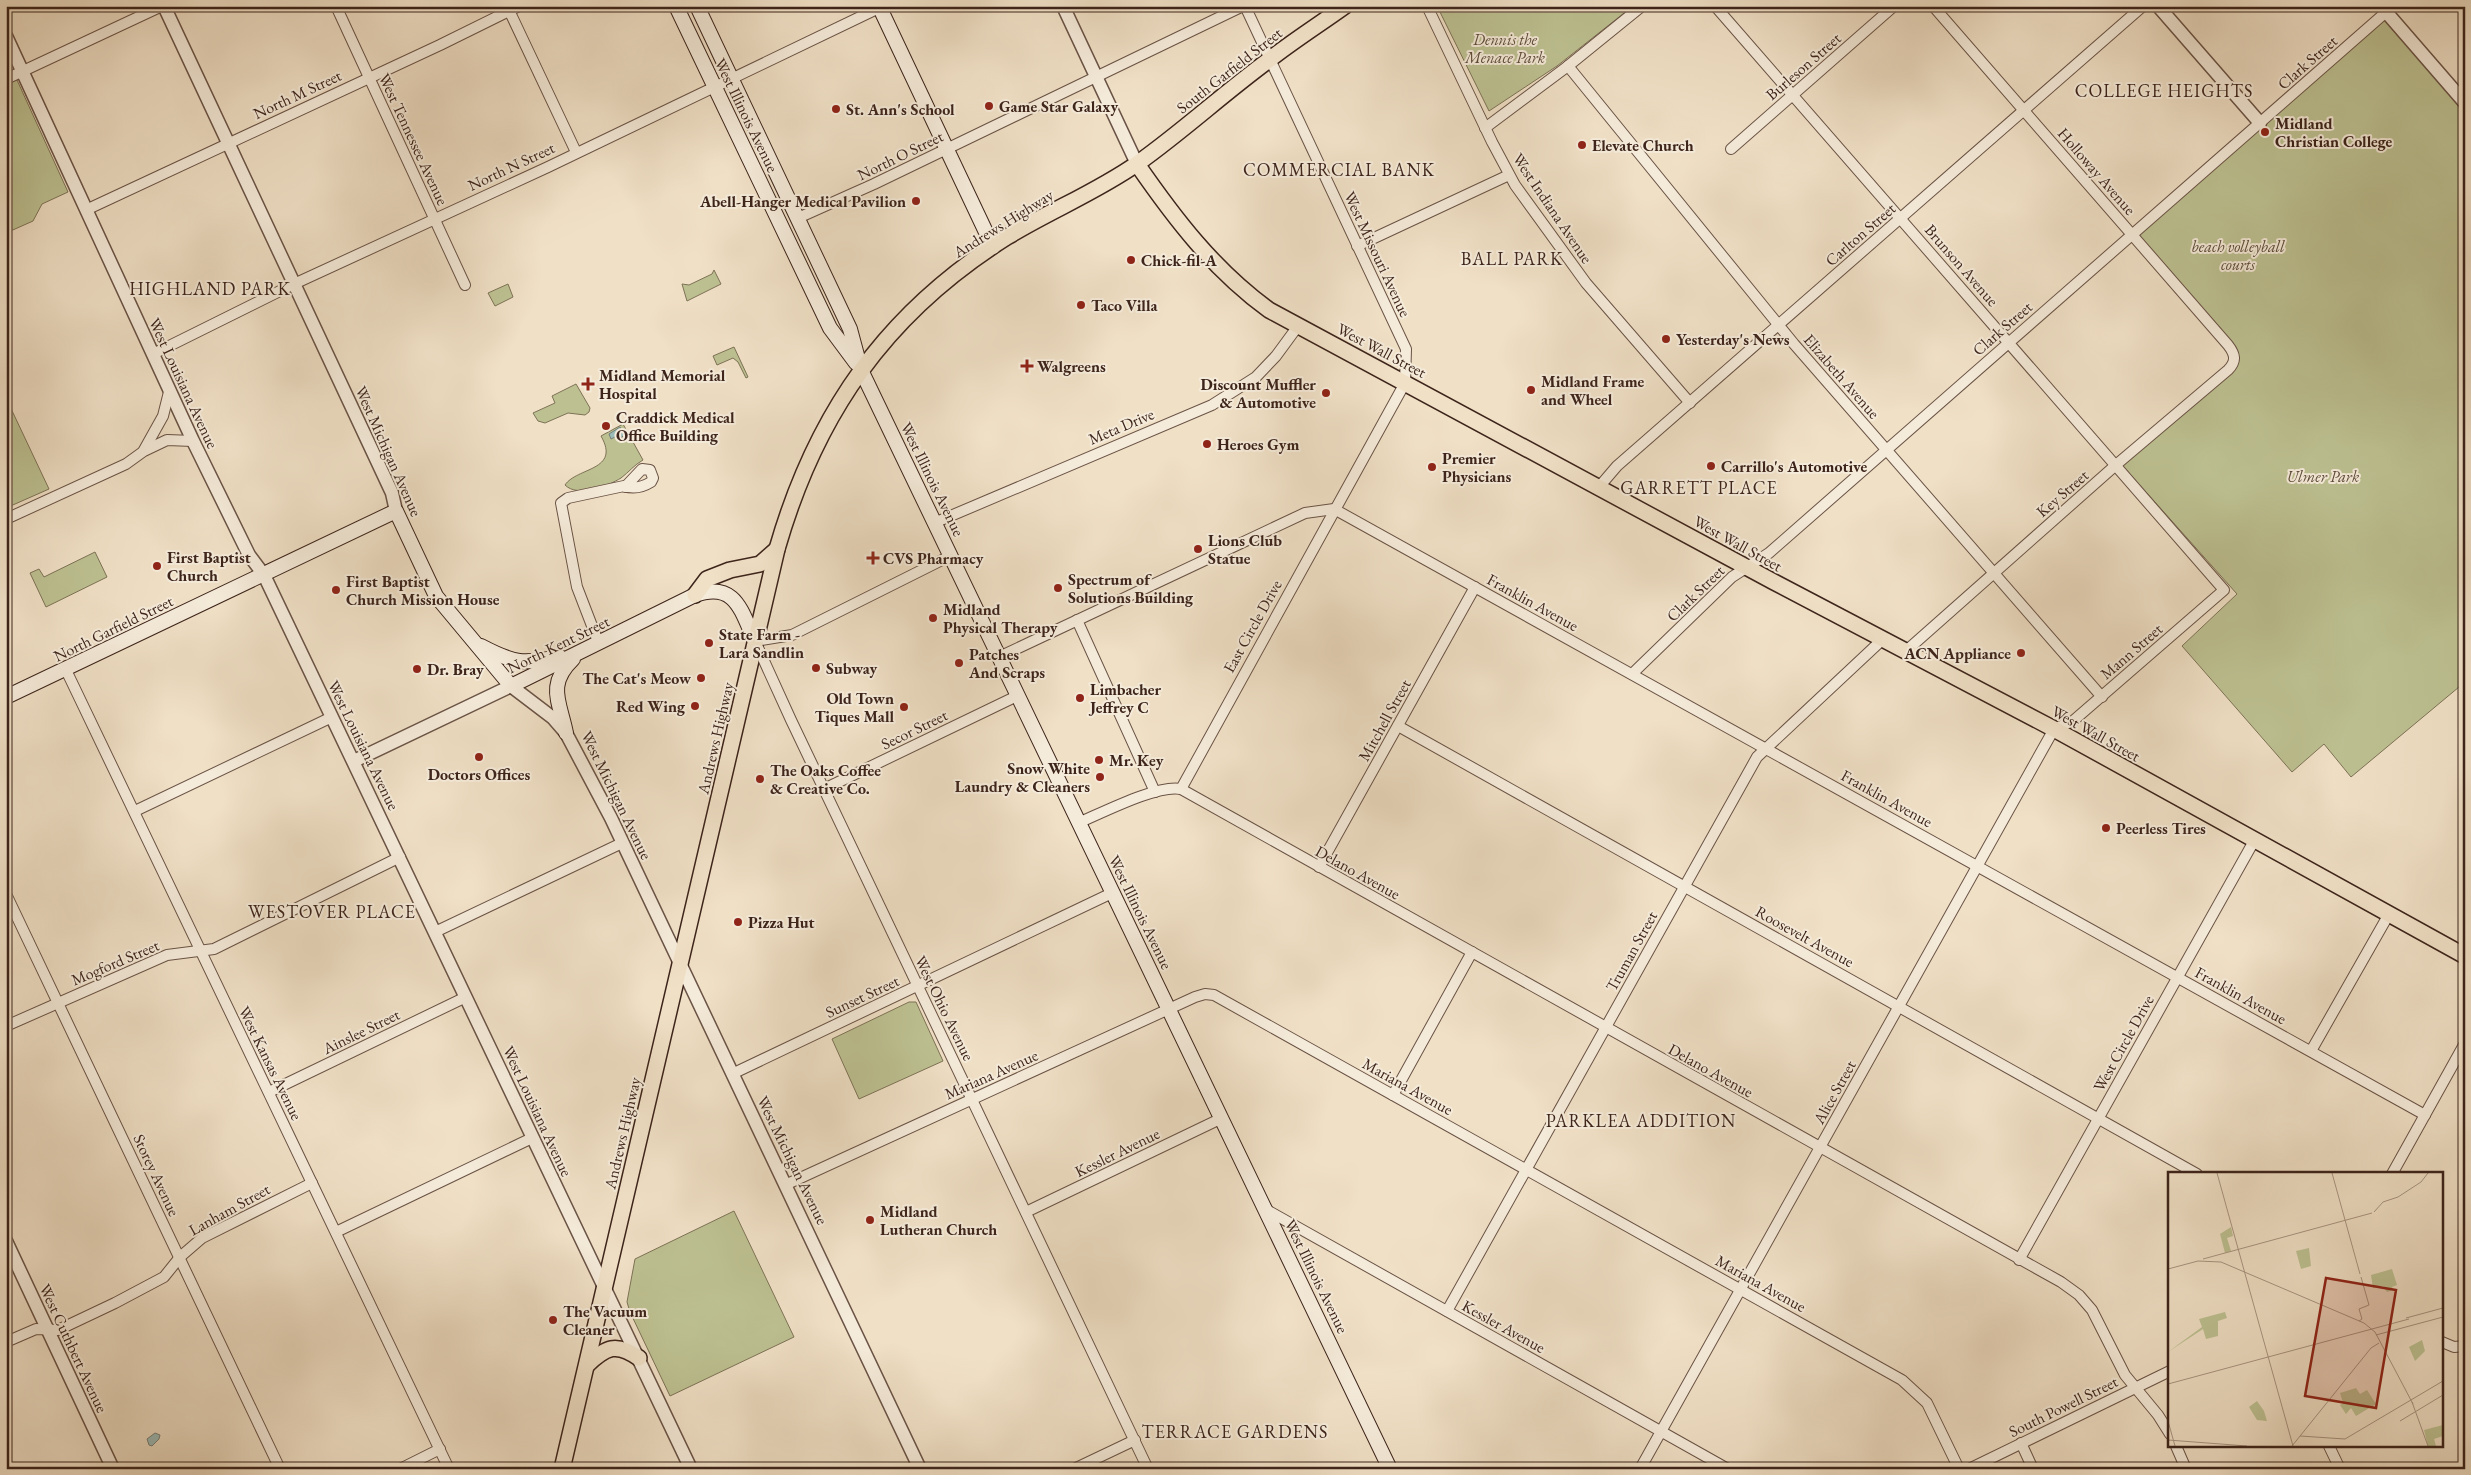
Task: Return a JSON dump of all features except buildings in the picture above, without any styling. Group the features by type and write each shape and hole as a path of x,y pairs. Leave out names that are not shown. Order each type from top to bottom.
{"main road":[{"name":"West Illinois Avenue","path":"676,6 830,328 861,370"},
{"name":"West Illinois Avenue","path":"697,6 850,329 861,370 1220,1119 1391,1467"},
{"name":"South Garfield Street","path":"1137,164 1269,59 1345,6"},
{"path":"880,7 993,247"},
{"name":"Andrews Highway","path":"562,1469 777,549 797,489 814,449 839,402 861,370 915,307 956,272 993,247 1137,164"},
{"name":"West Wall Street","path":"1137,164 1177,220 1232,281 1269,310 1747,567 2054,729 2465,956"},
{"name":"North Garfield Street","path":"6,697 396,511"},
{"name":"West Michigan Avenue","path":"396,511 436,596 511,686"},
{"path":"695,595 707,579 730,570 760,564 777,549"},
{"name":"North Kent Street","path":"511,686 695,595 717,590 729,594 738,604 756,641"},
{"path":"473,641 512,661 536,662 578,654"},
{"path":"566,733 557,698 557,680 562,670 578,654"},
{"path":"587,1365 600,1354 613,1348 623,1348 639,1358"}],"street":[{"path":"6,79 163,6"},
{"name":"West Michigan Avenue","path":"163,6 392,494 396,511"},
{"name":"West Tennessee Avenue","path":"336,6 465,285"},
{"name":"West Wall Street","path":"1062,6 1137,164"},
{"name":"North O Street","path":"798,218 947,149 1244,6"},
{"name":"West Missouri Avenue","path":"1244,6 1406,349 1405,382"},
{"name":"West Indiana Avenue","path":"1427,6 1509,175 1586,283 1690,403"},
{"path":"1485,128 1568,66 1642,6"},
{"name":"Brunson Avenue","path":"1715,6 2117,464 2224,590"},
{"name":"Burleson Street","path":"1731,149 1894,6"},
{"name":"Holloway Avenue","path":"1933,6 2133,234 2228,345 2235,357"},
{"name":"Carlton Street","path":"1599,487 1617,466 2143,6"},
{"path":"2158,6 2260,123"},
{"name":"North N Street","path":"153,354 294,284 548,167 880,7"},
{"path":"512,8 576,152"},
{"name":"North M Street","path":"88,210 369,77 440,46 512,8"},
{"path":"2387,8 2465,103"},
{"name":"Clark Street","path":"1632,674 1732,577 1769,553 2260,123 2387,8"},
{"name":"West Louisiana Avenue","path":"6,36 88,210 169,392 249,555 264,574 532,1138 692,1469"},
{"name":"Elizabeth Avenue","path":"1568,66 1778,325 2102,697"},
{"path":"1357,246 1509,175"},
{"name":"Meta Drive","path":"934,523 1212,405 1256,377 1276,356 1298,326"},
{"name":"Key Street","path":"1906,651 2117,464 2228,370 2233,364 2235,357"},
{"name":"East Circle Drive","path":"1181,789 1405,382"},
{"path":"144,451 160,422 169,392"},
{"path":"6,519 126,464 144,451 167,440 193,442"},
{"path":"599,644 577,587 561,503 568,498 625,487"},
{"path":"999,657 1306,513 1334,509"},
{"name":"Franklin Avenue","path":"1334,509 2178,976 2424,1115"},
{"path":"756,641 792,635 950,556"},
{"name":"Mitchell Street","path":"1319,867 1475,587"},
{"name":"Mann Street","path":"2054,729 2073,721 2224,590"},
{"path":"1077,620 1155,792"},
{"name":"Truman Street","path":"1447,1311 1757,757 1883,639"},
{"name":"West Ohio Avenue","path":"756,641 824,789 1148,1469"},
{"name":"West Kansas Avenue","path":"66,670 449,1469"},
{"name":"West Michigan Avenue","path":"511,686 552,718 566,733 587,770 920,1469"},
{"name":"North Kent Street","path":"354,761 511,686"},
{"name":"Secor Street","path":"824,789 1017,696"},
{"path":"135,811 332,717"},
{"name":"Roosevelt Avenue","path":"1398,726 2193,1172"},
{"name":"Alice Street","path":"1640,1469 2054,729"},
{"path":"1078,823 1155,792 1172,787 1181,789"},
{"name":"Delano Avenue","path":"1181,789 2061,1282 2087,1303 2098,1320 2125,1375 2162,1420 2168,1430"},
{"name":"West Circle Drive","path":"2020,1260 2254,841"},
{"path":"435,932 622,843"},
{"name":"Mogford Street","path":"6,1026 167,955 214,949 400,857"},
{"name":"Sunset Street","path":"732,1074 1112,893"},
{"name":"Storey Avenue","path":"6,894 280,1469"},
{"path":"2311,1051 2389,914"},
{"path":"1393,1095 1472,952"},
{"name":"Mariana Avenue","path":"785,1185 1200,995 1210,994 1220,997 1909,1385 1931,1410 1960,1469"},
{"name":"Ainslee Street","path":"269,1092 466,997"},
{"path":"2393,1172 2465,1043"},
{"name":"Kessler Avenue","path":"1026,1212 1220,1119"},
{"path":"336,1232 532,1138"},
{"name":"Lanham Street","path":"6,1342 36,1329 58,1330 164,1277 180,1257 202,1238 312,1183"},
{"name":"Kessler Avenue","path":"1265,1209 1728,1469"},
{"name":"West Cuthbert Avenue","path":"6,1241 113,1469"},
{"path":"2444,1343 2454,1347 2465,1346"},
{"name":"South Powell Street","path":"1969,1469 2168,1372"},
{"path":"1074,1469 1135,1440"},
{"path":"2021,1443 2033,1469"},
{"path":"2177,1448 2186,1469"},
{"path":"2330,1448 2340,1469"},
{"path":"400,1469 440,1449"}],"green space":[{"name":"Dennis the Menace Park","path":"1437,6 1633,6 1557,66 1489,111"},
{"name":"Ulmer Park","path":"2385,16 2465,108 2465,682 2351,777 2324,744 2292,772 2182,646 2237,594 2121,464 2236,360 2136,234"},
{"path":"12,69 68,192 42,204 33,221 6,233 6,72"},
{"path":"714,270 721,284 687,301 682,284 689,285 712,274"},
{"path":"508,284 513,297 495,306 488,293"},
{"path":"734,347 748,377 746,378 738,362 733,358 717,365 713,356"},
{"path":"576,384 590,408 589,412 585,415 568,413 545,423 538,421 533,413 555,403 552,396"},
{"path":"6,398 49,489 6,508"},
{"path":"623,424 643,460 621,478 601,487 577,491 565,485 571,479 602,462 606,456 606,447 601,436"},
{"path":"95,552 107,577 46,607 30,573 39,569 44,577"},
{"path":"909,1002 916,1002 943,1061 859,1099 832,1039"},
{"path":"734,1211 794,1337 670,1396 627,1302 635,1259"}],"water":[{"path":"620,427 625,435 617,440 615,437 611,439 609,434"},
{"path":"155,1433 160,1435 159,1439 152,1446 149,1445 147,1439"}],"place":[{"name":"Game Star Galaxy","path":"989,106"},
{"name":"St. Ann's School","path":"836,109"},
{"name":"Midland Christian College","path":"2265,132"},
{"name":"Elevate Church","path":"1582,145"},
{"name":"Abell-Hanger Medical Pavilion","path":"916,201"},
{"name":"Chick-fil-A","path":"1131,260"},
{"name":"Taco Villa","path":"1081,305"},
{"name":"Yesterday's News","path":"1666,339"},
{"name":"Walgreens","path":"1027,366"},
{"name":"Midland Memorial Hospital","path":"588,384"},
{"name":"Midland Frame and Wheel","path":"1531,390"},
{"name":"Discount Muffler & Automotive","path":"1326,393"},
{"name":"Craddick Medical Office Building","path":"606,426"},
{"name":"Heroes Gym","path":"1207,444"},
{"name":"Carrillo's Automotive","path":"1711,466"},
{"name":"Premier Physicians","path":"1432,467"},
{"name":"Lions Club Statue","path":"1198,549"},
{"name":"CVS Pharmacy","path":"873,558"},
{"name":"First Baptist Church","path":"157,566"},
{"name":"Spectrum of Solutions Building","path":"1058,588"},
{"name":"First Baptist Church Mission House","path":"336,590"},
{"name":"Midland Physical Therapy","path":"933,618"},
{"name":"State Farm - Lara Sandlin","path":"709,643"},
{"name":"ACN Appliance","path":"2021,653"},
{"name":"Patches And Scraps","path":"959,663"},
{"name":"Subway","path":"816,668"},
{"name":"Dr. Bray","path":"417,669"},
{"name":"The Cat's Meow","path":"701,678"},
{"name":"Limbacher Jeffrey C","path":"1080,698"},
{"name":"Red Wing","path":"695,706"},
{"name":"Old Town Tiques Mall","path":"904,707"},
{"name":"Doctors Offices","path":"479,757"},
{"name":"Mr. Key","path":"1099,760"},
{"name":"Snow White Laundry & Cleaners","path":"1100,777"},
{"name":"The Oaks Coffee & Creative Co.","path":"760,779"},
{"name":"Peerless Tires","path":"2106,828"},
{"name":"Pizza Hut","path":"738,922"},
{"name":"Midland Lutheran Church","path":"870,1220"},
{"name":"The Vacuum Cleaner","path":"553,1320"}],"district":[{"name":"COLLEGE HEIGHTS","path":"2164,91"},
{"name":"COMMERCIAL BANK","path":"1339,170"},
{"name":"BALL PARK","path":"1512,259"},
{"name":"HIGHLAND PARK","path":"210,289"},
{"name":"GARRETT PLACE","path":"1699,488"},
{"name":"WESTOVER PLACE","path":"332,912"},
{"name":"PARKLEA ADDITION","path":"1641,1121"},
{"name":"TERRACE GARDENS","path":"1235,1432"}],"park label":[{"name":"beach volleyball courts","path":"2238,255"}]}
